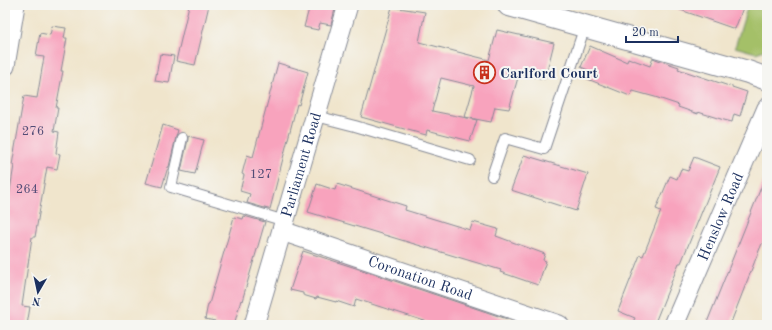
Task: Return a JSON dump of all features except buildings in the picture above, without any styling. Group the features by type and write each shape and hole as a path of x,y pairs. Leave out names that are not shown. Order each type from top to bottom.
{"street":[{"path":"5,66 15,5"},
{"name":"Parliament Road","path":"254,325 348,5"},
{"path":"509,5 748,72 767,79"},
{"name":"Henslow Road","path":"674,325 767,108"},
{"name":"Coronation Road","path":"284,226 559,325"}],"lane":[{"path":"492,176 505,138 544,149 585,26"},
{"path":"316,116 470,160"},
{"path":"182,138 171,187 284,226"}],"green space":[{"path":"748,5 767,5 767,49 756,53 735,47"}],"place":[{"name":"Carlford Court","path":"485,73"}]}
